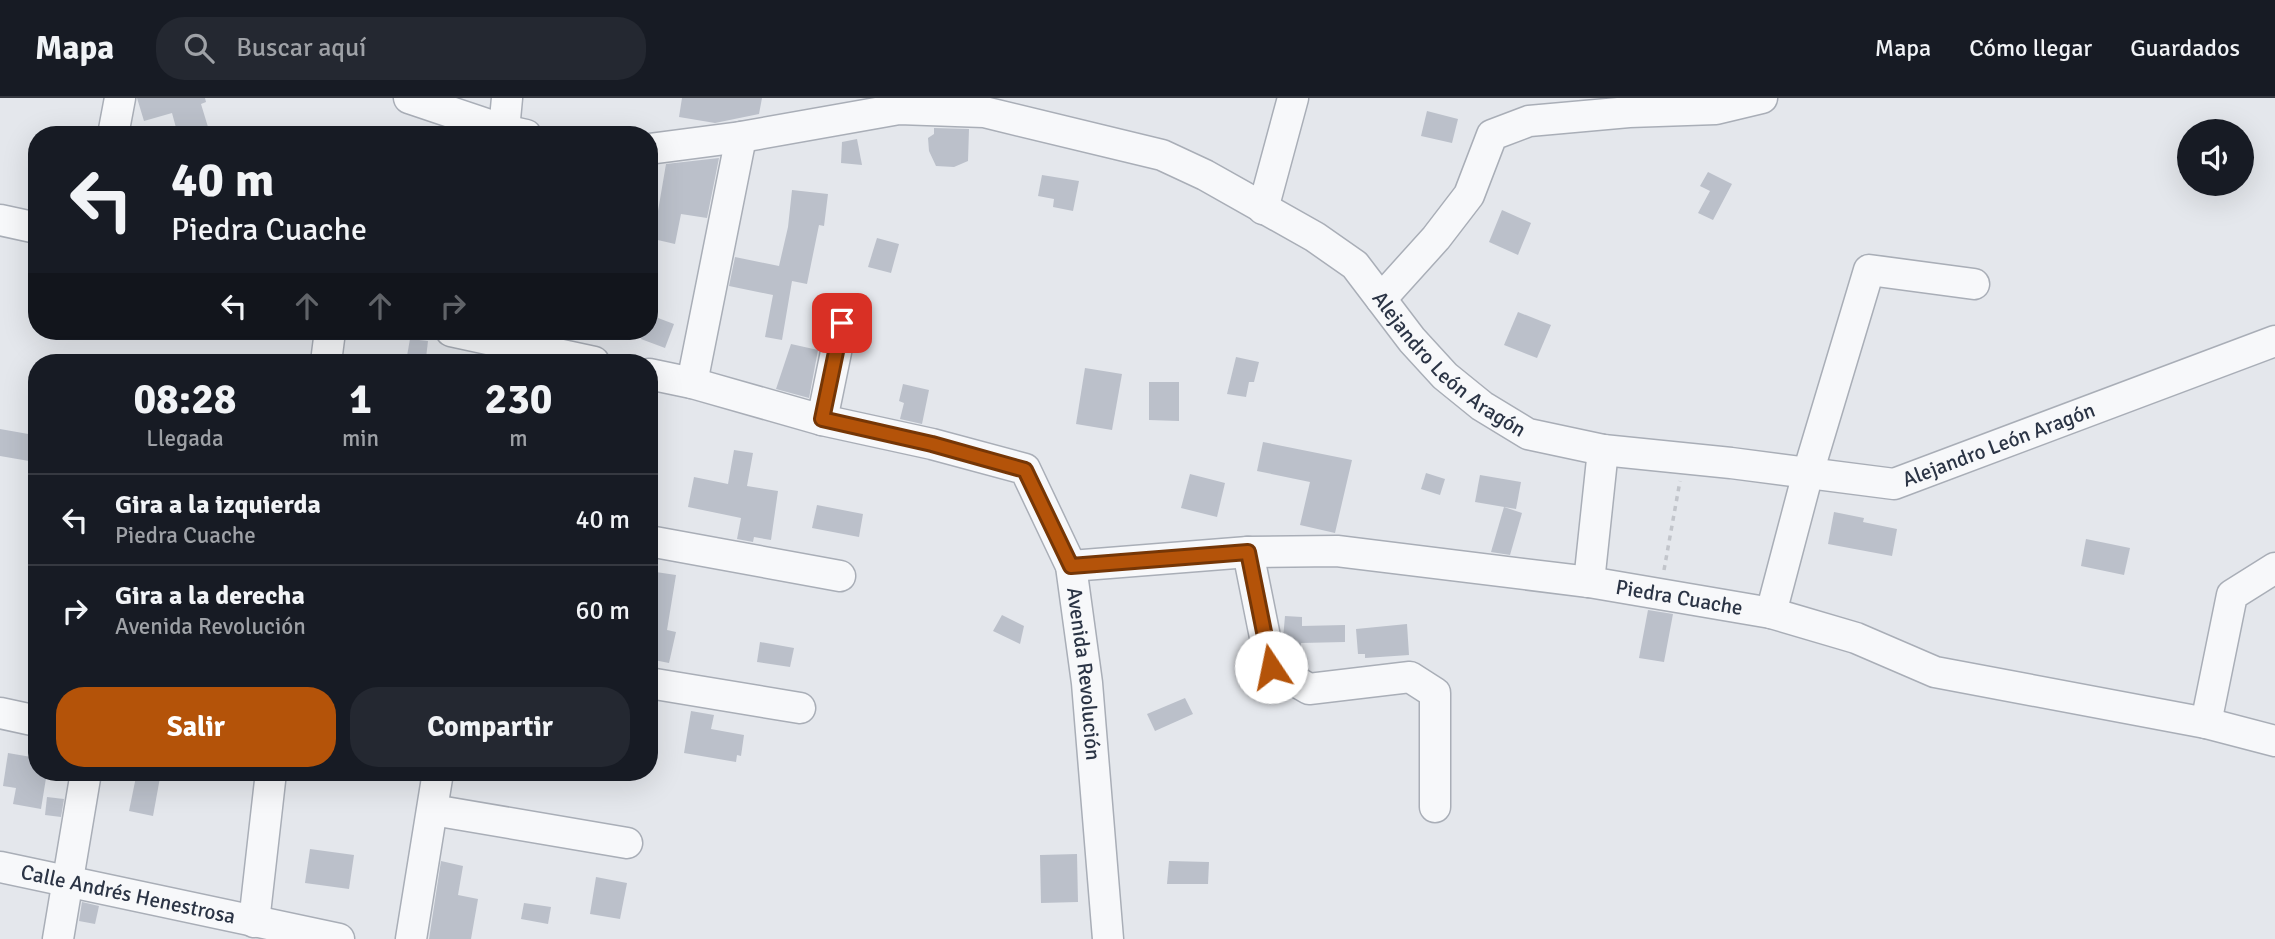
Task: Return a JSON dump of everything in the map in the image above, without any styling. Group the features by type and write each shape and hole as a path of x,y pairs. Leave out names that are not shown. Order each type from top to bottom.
{"street":[{"path":"115,126 120,98"},
{"path":"409,98 496,126"},
{"path":"507,98 514,126"},
{"path":"1264,209 1293,98"},
{"path":"1381,299 1436,238 1469,195 1492,135 1529,121 1629,112 1716,109 1762,98"},
{"name":"Alejandro León Aragón","path":"658,148 741,137 899,104 984,112 1162,155 1205,175 1315,237 1355,265 1412,340 1445,376 1482,406 1528,434 1603,450 1894,484 2275,341"},
{"path":"692,383 741,137"},
{"path":"0,220 28,226"},
{"path":"1771,612 1808,473 1869,270 1974,284"},
{"path":"822,419 842,323"},
{"path":"471,340 498,352 517,354"},
{"name":"Avenida Revolución","path":"658,376 1025,470 1071,566 1087,683 1108,939"},
{"path":"1589,582 1603,450"},
{"path":"658,543 840,576"},
{"name":"Piedra Cuache","path":"1071,566 1248,552 1337,551 1589,582 1771,612 1856,638 1936,672 2206,723 2275,741"},
{"path":"1248,552 1271,667 1309,689 1410,677 1435,693 1434,807"},
{"path":"2206,723 2232,595 2275,568"},
{"path":"658,684 800,708"},
{"path":"0,713 28,719"},
{"path":"58,939 84,781"},
{"path":"254,922 270,781"},
{"path":"411,939 437,781"},
{"path":"433,810 626,843"},
{"name":"Calle Andrés Henestrosa","path":"0,867 339,939"}],"path":[{"path":"1660,593 1685,458"}],"building":[{"path":"137,98 205,98 206,102 201,104 208,126 176,126 172,113 144,121"},
{"path":"682,98 762,98 759,114 715,123 679,117"},
{"path":"1427,111 1458,119 1452,143 1421,136"},
{"path":"934,128 969,129 968,161 954,167 936,166 929,151 928,138 934,134"},
{"path":"857,139 862,165 841,163 842,142"},
{"path":"719,158 707,218 681,214 675,244 658,240 658,211 666,164"},
{"path":"1708,172 1732,184 1713,220 1698,213 1710,191 1700,186"},
{"path":"1042,175 1079,181 1073,211 1053,207 1054,199 1038,196"},
{"path":"792,190 828,194 824,226 819,225 807,284 792,281 782,340 765,337 773,295 729,286 735,257 779,266 788,227"},
{"path":"1502,210 1531,223 1518,255 1489,242"},
{"path":"877,238 899,244 891,273 868,267"},
{"path":"1518,312 1551,325 1537,358 1504,345"},
{"path":"658,318 674,324 665,348 644,340 658,340"},
{"path":"410,340 428,341 426,354 407,354"},
{"path":"791,344 818,350 809,398 776,389"},
{"path":"1236,357 1259,362 1254,382 1249,382 1246,397 1227,394"},
{"path":"1085,368 1122,374 1112,430 1076,424"},
{"path":"1149,382 1179,382 1179,421 1149,420"},
{"path":"903,384 929,390 922,424 900,419 904,403 899,401"},
{"path":"0,429 28,434 28,461 0,456"},
{"path":"1263,442 1352,460 1335,533 1300,525 1310,482 1257,471"},
{"path":"734,450 753,453 747,486 778,491 771,540 754,537 753,542 737,539 741,518 688,507 694,477 728,484"},
{"path":"1426,473 1445,479 1440,495 1421,489"},
{"path":"1190,474 1225,483 1217,517 1181,508"},
{"path":"1480,475 1521,482 1516,509 1475,502"},
{"path":"817,505 863,514 859,537 812,528"},
{"path":"1504,507 1522,513 1510,555 1491,552"},
{"path":"1834,512 1897,529 1892,556 1828,544"},
{"path":"2086,539 2130,548 2124,575 2081,566"},
{"path":"658,572 676,575 667,630 676,632 669,663 658,661"},
{"path":"1648,610 1673,614 1664,662 1639,658"},
{"path":"1002,615 1024,626 1020,644 993,631"},
{"path":"1285,616 1302,617 1302,626 1345,625 1345,642 1301,643 1301,649 1285,648"},
{"path":"1407,624 1409,655 1365,658 1365,654 1358,654 1356,629"},
{"path":"760,642 794,648 790,667 757,662"},
{"path":"1185,698 1193,714 1155,731 1147,714"},
{"path":"691,711 714,715 711,729 744,735 741,756 737,755 736,762 684,753"},
{"path":"8,753 28,756 28,781 46,781 41,809 13,804 16,788 3,786"},
{"path":"135,781 159,781 153,816 129,811"},
{"path":"47,797 64,799 61,817 45,815"},
{"path":"310,849 354,855 349,889 305,883"},
{"path":"1077,854 1078,902 1041,903 1040,855"},
{"path":"441,861 463,866 458,895 478,899 471,939 429,939"},
{"path":"1169,861 1209,862 1208,884 1167,884"},
{"path":"596,877 627,883 620,919 590,914"},
{"path":"82,902 99,906 95,924 79,921"},
{"path":"524,903 551,907 548,924 521,919"}],"route":[{"path":"842,323 822,419 932,444 1025,470 1071,566 1248,552 1271,667"}]}
